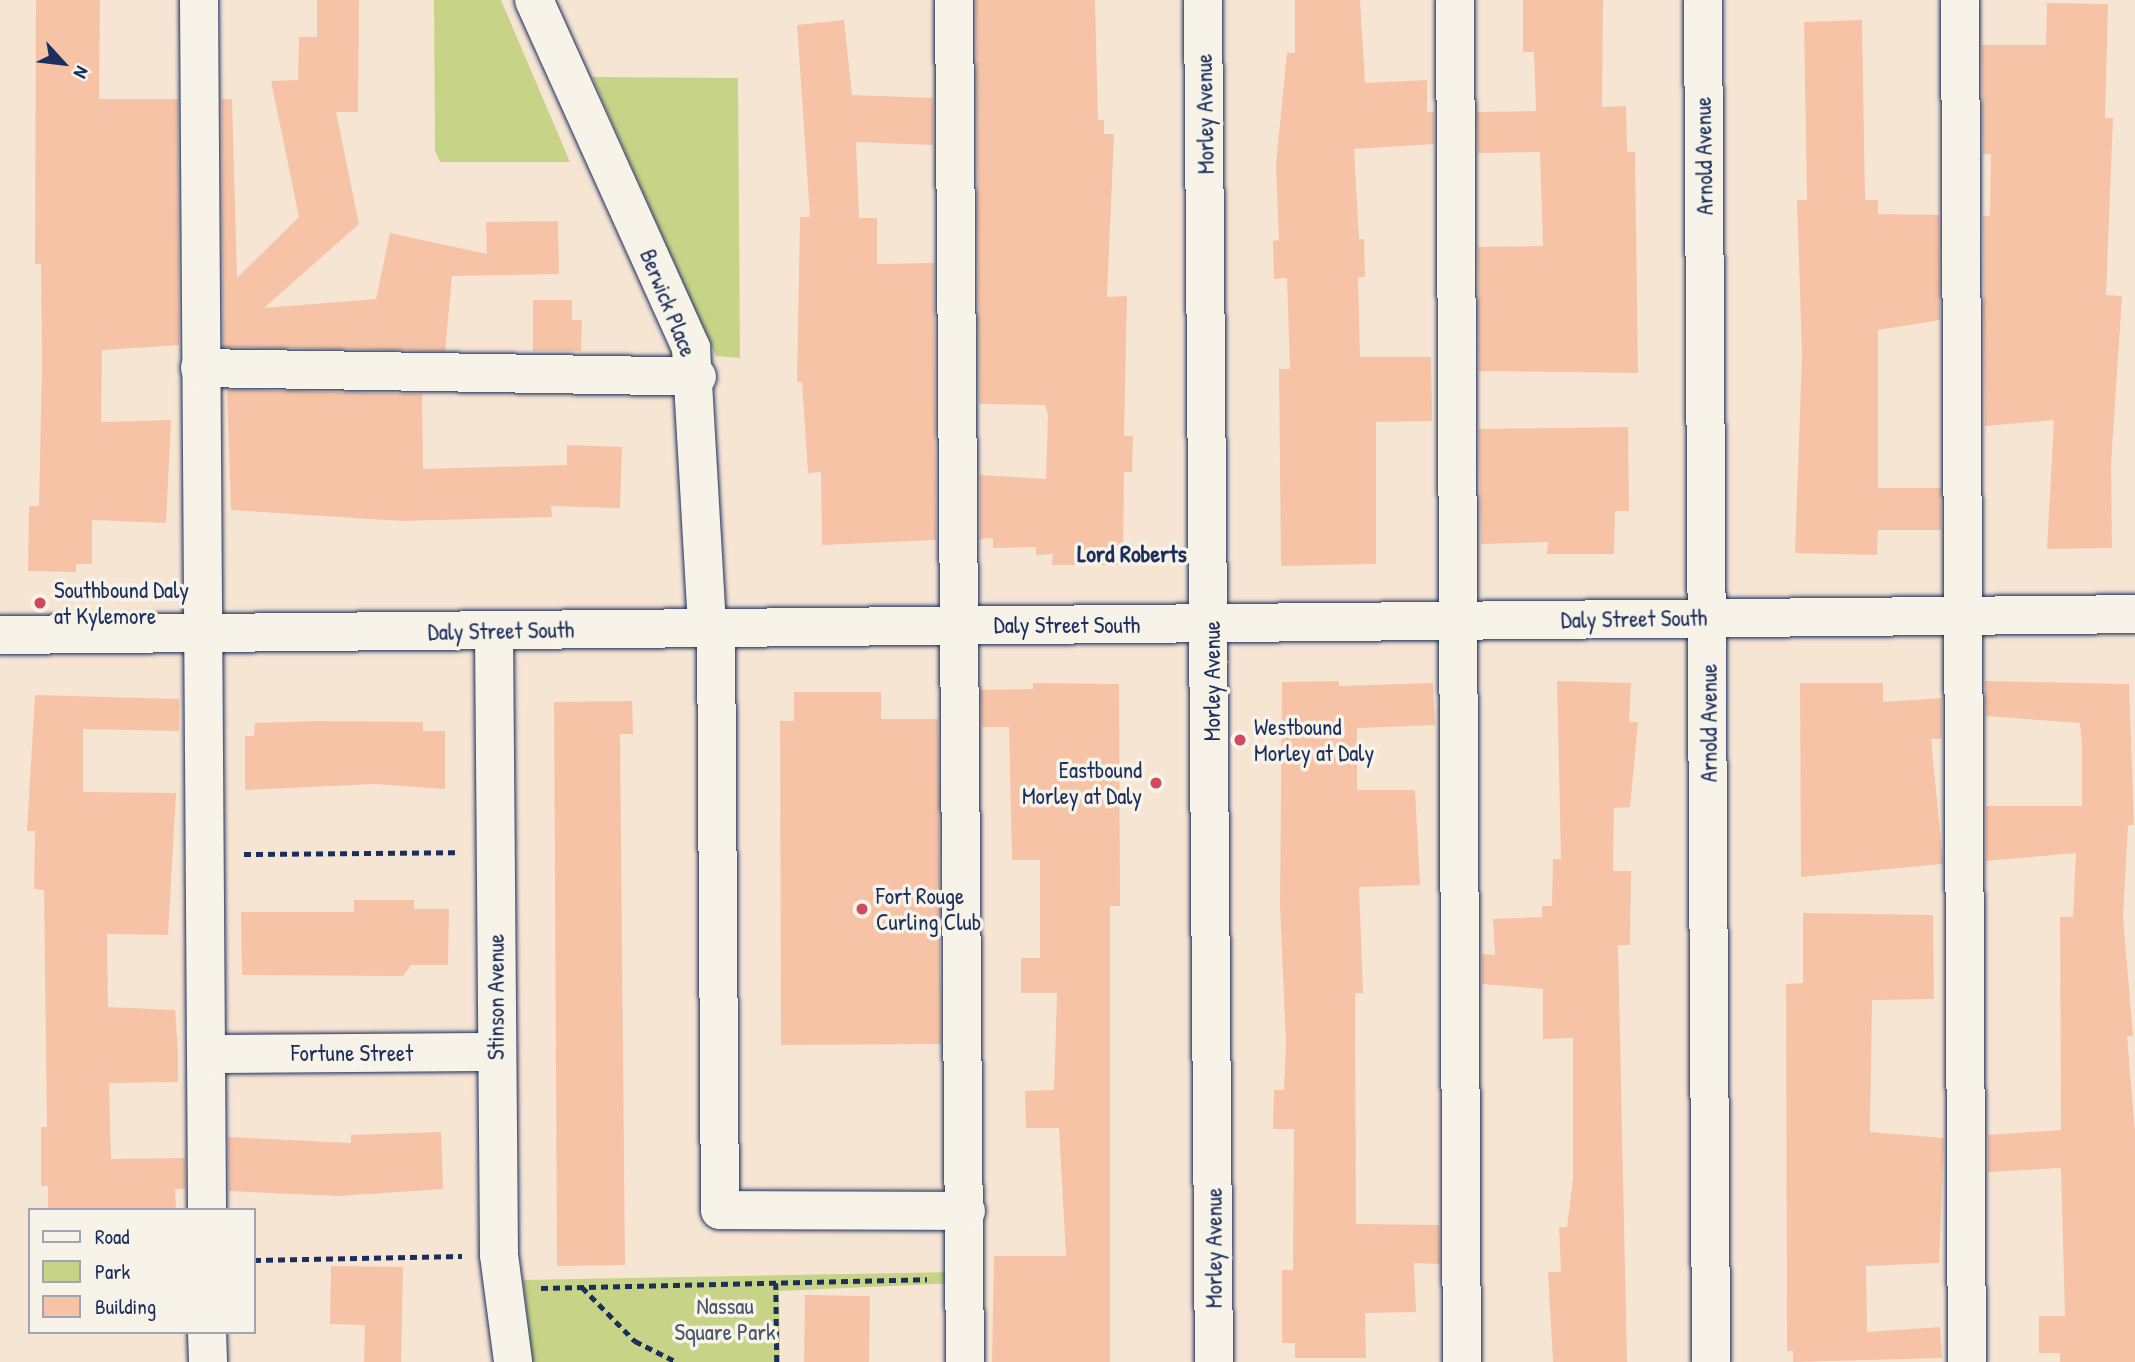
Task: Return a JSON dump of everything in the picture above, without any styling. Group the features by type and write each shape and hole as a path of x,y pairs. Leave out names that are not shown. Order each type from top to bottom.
{"street":[{"path":"199,0 200,368 206,632 207,1208"},
{"name":"Berwick Place","path":"534,0 691,348 697,377 711,628 720,1210 966,1211"},
{"path":"954,0 966,1211 965,1362"},
{"name":"Morley Avenue","path":"1203,0 1212,623 1214,1362"},
{"path":"1455,0 1462,1362"},
{"name":"Arnold Avenue","path":"1703,0 1709,618 1711,1362"},
{"path":"1960,0 1967,1362"},
{"path":"200,368 697,377"},
{"name":"Daly Street South","path":"0,635 495,632 959,625 1457,623 2135,614"},
{"name":"Stinson Avenue","path":"495,632 499,1255 513,1362"},
{"name":"Fortune Street","path":"207,1054 496,1052"},
{"path":"208,1334 208,1362"}],"path":[{"path":"207,854 495,851"},
{"path":"256,1260 499,1255"},
{"path":"526,1288 965,1279"},
{"path":"776,1283 776,1362"},
{"path":"582,1287 635,1341 677,1362"}],"green space":[{"path":"434,0 501,0 570,162 440,162 435,151"},
{"path":"592,77 738,78 740,358 716,356"},
{"name":"Nassau Square Park","path":"956,1272 958,1283 779,1291 780,1362 533,1362 523,1280"}],"building":[{"path":"36,0 100,0 99,99 178,99 179,345 102,350 101,422 171,420 166,523 92,520 92,564 76,564 76,572 28,571 29,506 39,506 42,364 41,264 35,264"},
{"path":"317,0 359,0 358,112 336,112 359,224 264,308 376,299 390,233 487,254 486,222 558,221 559,274 452,276 445,351 223,347 222,99 232,99 237,278 299,217 271,81 298,80 299,37 317,37"},
{"path":"976,0 1095,0 1098,120 1104,120 1104,134 1114,134 1107,297 1127,296 1124,436 1133,436 1132,472 1124,472 1123,565 1052,565 1053,554 1036,555 1036,547 993,548 993,538 980,539 980,475 1046,479 1048,415 1045,405 979,404"},
{"path":"1295,0 1360,0 1365,83 1427,80 1427,112 1434,112 1434,144 1354,149 1359,239 1364,239 1365,277 1358,277 1360,357 1431,357 1432,421 1376,422 1376,564 1281,566 1279,369 1290,369 1287,278 1274,279 1273,241 1279,240 1276,164 1287,53 1295,53"},
{"path":"1523,0 1603,0 1602,107 1626,106 1627,152 1635,152 1638,373 1479,371 1478,247 1543,246 1540,152 1478,153 1477,112 1536,111 1534,52 1523,52"},
{"path":"2047,3 2108,4 2105,118 2113,118 2106,295 2122,296 2111,464 2112,548 2047,549 2054,420 1985,426 1983,216 1990,216 1991,154 1983,154 1982,45 2046,45"},
{"path":"844,20 852,95 933,98 933,145 856,142 859,218 877,218 877,264 934,263 936,540 822,545 821,472 808,473 802,382 797,382 800,217 810,217 797,25"},
{"path":"1862,20 1865,200 1878,200 1878,214 1939,215 1940,320 1878,330 1878,488 1941,488 1941,530 1878,530 1877,555 1795,553 1802,355 1797,200 1807,200 1804,22"},
{"path":"533,300 572,300 572,320 582,320 581,351 533,351"},
{"path":"227,390 422,394 423,469 567,465 567,445 622,447 620,508 551,506 552,517 402,521 231,510"},
{"path":"1628,427 1629,511 1615,511 1614,554 1547,554 1548,542 1481,544 1479,429"},
{"path":"1339,681 1339,686 1433,683 1435,725 1357,728 1357,790 1415,790 1420,885 1359,887 1363,993 1355,993 1356,1224 1439,1225 1440,1264 1414,1263 1416,1312 1365,1313 1366,1358 1295,1358 1295,1343 1282,1343 1282,1270 1293,1270 1294,1129 1273,1129 1274,1090 1284,1090 1286,1043 1280,905 1282,682"},
{"path":"1557,681 1631,683 1629,722 1638,722 1630,807 1614,808 1613,871 1631,871 1630,945 1618,945 1627,1362 1553,1362 1548,1272 1561,1272 1559,1227 1567,1227 1573,1180 1573,1038 1543,1039 1543,989 1482,984 1482,954 1495,955 1493,919 1542,917 1542,906 1552,906 1553,859 1561,859"},
{"path":"1985,681 2129,684 2134,825 2128,825 2123,917 2133,1036 2127,1036 2135,1132 2135,1362 2060,1362 2060,1353 2039,1353 2039,1316 2065,1316 2061,1168 1988,1172 1988,1135 2061,1130 2060,917 2073,917 2076,853 1986,861 1986,806 2082,806 2082,746 2080,723 1986,716"},
{"path":"1033,683 1119,684 1120,906 1110,906 1110,1362 992,1362 994,1256 1066,1256 1059,1128 1026,1128 1025,1091 1054,1090 1057,993 1021,993 1021,958 1040,958 1040,860 1012,860 1009,727 982,727 981,690 1033,689"},
{"path":"1800,683 1883,683 1883,702 1942,698 1942,739 1931,739 1943,864 1801,877"},
{"name":"Fort Rouge Curling Club","path":"794,692 881,692 881,719 938,719 941,1044 781,1045 780,721 794,721"},
{"path":"35,695 179,699 179,731 83,729 83,792 176,793 168,935 107,934 108,1007 175,1010 178,1052 178,1082 109,1083 111,1159 185,1158 185,1189 175,1189 176,1208 48,1208 48,1186 41,1186 41,1127 47,1127 44,890 34,889 35,831 27,831"},
{"path":"632,701 633,734 620,734 625,1265 557,1266 554,702"},
{"path":"423,722 423,731 445,731 445,789 375,784 245,790 245,736 254,736 255,723"},
{"path":"354,900 414,900 414,909 449,909 448,965 411,965 403,976 242,975 241,912 354,912"},
{"path":"1803,913 1933,915 1934,999 1872,1000 1870,1132 1944,1138 1939,1263 1866,1266 1867,1332 1940,1327 1942,1358 1793,1362 1793,1351 1787,1351 1786,984 1803,983"},
{"path":"441,1132 443,1189 339,1196 229,1191 228,1137 351,1143 351,1135"},
{"path":"331,1266 403,1267 401,1362 364,1362 365,1325 330,1324"},
{"path":"805,1295 870,1296 869,1362 804,1362"}],"place":[{"name":"Southbound Daly at Kylemore","path":"40,603"},
{"name":"Westbound Morley at Daly","path":"1240,740"},
{"name":"Eastbound Morley at Daly","path":"1156,783"},
{"name":"Fort Rouge Curling Club","path":"862,909"}],"district":[{"name":"Lord Roberts","path":"1132,554"}]}
